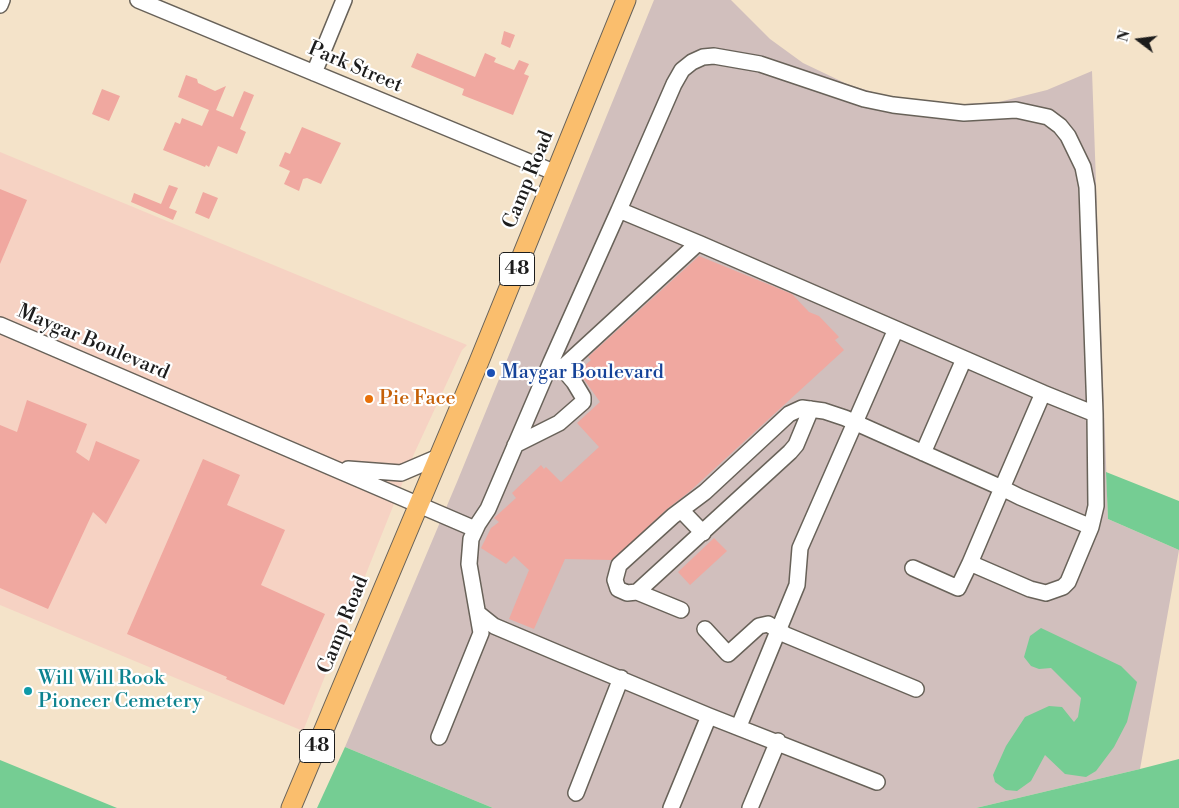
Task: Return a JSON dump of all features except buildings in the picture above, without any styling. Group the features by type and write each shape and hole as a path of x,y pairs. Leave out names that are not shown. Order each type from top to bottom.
{"main road":[{"name":"Camp Road","path":"291,808 556,173 626,0"}],"street":[{"path":"0,4 2,0"},
{"name":"Park Street","path":"138,0 556,173"},
{"path":"314,73 344,0"},
{"path":"439,737 476,650 481,633 468,554 474,529 488,509 515,445 556,365 619,210 674,84 682,70 692,62 703,57 714,56 760,64 864,99 893,106 964,113 1016,110 1048,117 1060,126 1068,136 1083,167 1087,187 1096,414 1096,506 1091,527 1073,573 1063,588 1055,592 1038,592 970,563"},
{"path":"619,210 1043,393 1096,414"},
{"path":"556,365 698,243"},
{"name":"Maygar Boulevard","path":"0,325 474,529"},
{"path":"739,726 797,585 800,548 896,329"},
{"path":"923,454 964,359"},
{"path":"515,445 559,423 583,402 583,397 574,382 556,365"},
{"path":"913,568 958,588 1043,393"},
{"path":"680,610 637,592 627,593 616,587 615,578 619,566 681,510 705,492 789,414 796,410 811,409 824,411 855,423 1091,527"},
{"path":"637,592 790,452 796,445 811,409"},
{"path":"327,465 367,472 401,473 436,458"},
{"path":"681,510 703,533"},
{"path":"479,614 494,626 709,716 778,741 877,782"},
{"path":"705,628 728,654 759,626 768,624 916,688"},
{"path":"576,793 621,678"},
{"path":"671,808 709,716"},
{"path":"750,808 778,741"}],"shaded area":[{"path":"654,0 731,0 770,39 803,63 847,84 895,99 948,105 999,102 1047,90 1092,71 1108,519 1179,550 1140,769 976,808 493,808 345,747 457,482"},
{"path":"0,152 467,345 462,350 414,454 303,731 0,605"}],"green space":[{"path":"1106,472 1179,501 1179,550 1108,519"},
{"path":"1041,628 1121,666 1137,682 1127,722 1114,747 1096,771 1086,777 1065,774 1045,755 1031,781 1017,791 1006,790 995,782 993,775 1006,746 1025,717 1049,706 1062,707 1074,722 1078,717 1081,698 1051,668 1039,669 1031,666 1024,657 1030,636"},
{"path":"345,747 493,808 317,808"},
{"path":"1179,759 1179,808 976,808 1140,769"},
{"path":"0,760 117,808 0,808"}],"place":[{"name":"Maygar Boulevard","path":"491,373"},
{"name":"Pie Face","path":"369,399"},
{"name":"Will Will Rook Pioneer Cemetery","path":"28,691"}]}
